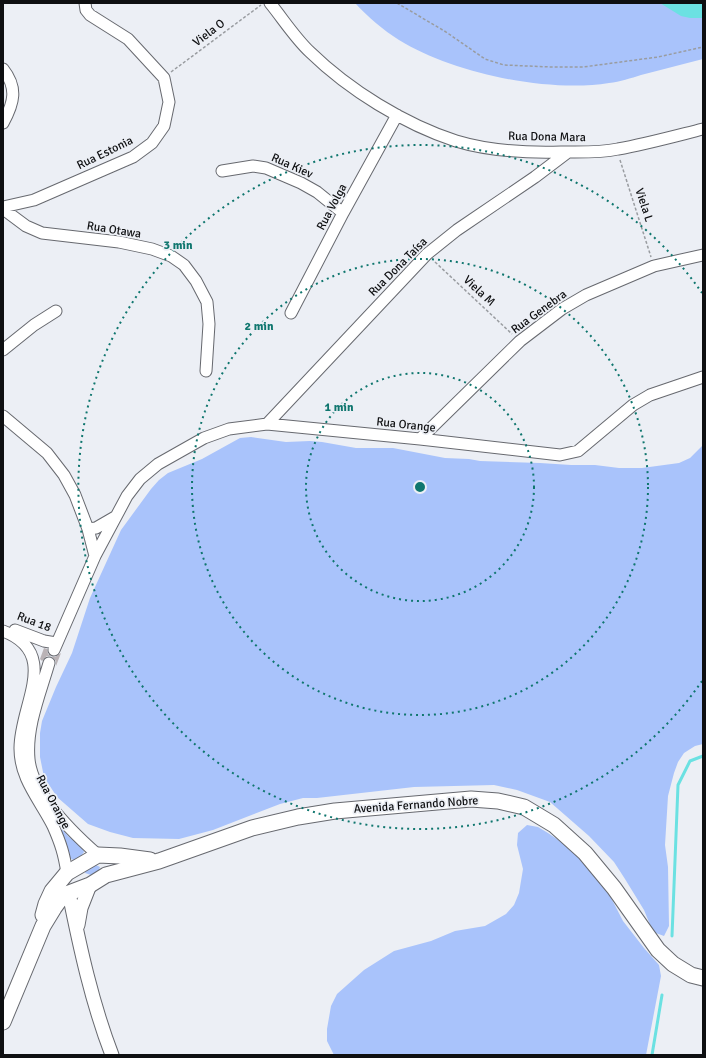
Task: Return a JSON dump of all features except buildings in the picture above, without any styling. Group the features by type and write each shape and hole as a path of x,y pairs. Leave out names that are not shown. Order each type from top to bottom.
{"main road":[{"name":"Avenida Fernando Nobre","path":"43,926 56,905 69,893 97,881 252,828 298,817 335,812 471,799 498,801 524,807 554,825 585,852 614,888 658,950 673,964 691,975 703,978"},
{"path":"3,1022 43,926 46,904 57,884 67,873 98,855"},
{"path":"67,873 97,881 98,855"},
{"name":"Avenida Fernando Nobre","path":"98,855 159,861"},
{"path":"67,873 69,893"}],"street":[{"path":"85,3 86,10 90,15 128,39 164,78"},
{"name":"Rua Dona Mara","path":"270,3 309,52 334,73 360,92 397,115 426,129 457,141 495,149 530,152 617,150 703,129"},
{"path":"3,69 9,76 13,89 12,102 3,123"},
{"name":"Rua Estonia","path":"3,208 34,200 117,165 134,157 152,143 164,126 168,102 164,78"},
{"name":"Rua Volga","path":"291,313 343,213 397,115"},
{"name":"Rua Dona Taísa","path":"267,424 427,254 457,230 536,177 568,152"},
{"name":"Rua Kiev","path":"222,171 253,166 266,168 301,183 317,192 343,213"},
{"name":"Rua Otawa","path":"3,208 26,226 42,233 119,242 152,249 171,256 184,265 196,281 207,302 209,324 206,371"},
{"name":"Rua Genebra","path":"420,439 520,341 562,309 586,295 654,266 703,255"},
{"path":"3,350 34,325 56,311"},
{"name":"Rua Orange","path":"95,556 118,516 127,496 140,479 158,464 204,438 229,429 267,424 560,455 578,452 634,405 650,395 703,377"},
{"path":"3,416 47,453 64,475 75,495 88,529 95,556"},
{"path":"88,529 96,528 118,516"},
{"name":"Rua 18","path":"3,623 31,637 55,646 95,556"},
{"name":"Rua 18","path":"3,631 24,641 30,650"},
{"name":"Rua Orange","path":"30,650 33,659 34,681 22,730 20,760 30,789 52,826 63,850 67,873"},
{"name":"Rua Orange","path":"49,664 33,716 29,742 29,760 38,786 54,810 80,839 98,855"},
{"path":"77,933 81,908 97,881"},
{"path":"69,893 77,933 103,1028 112,1055"}],"path":[{"name":"Viela O","path":"164,78 264,3"},
{"path":"397,3 446,32 486,59 504,65 551,68 583,67 658,57 703,47"},
{"name":"Viela L","path":"617,150 654,266"},
{"name":"Viela M","path":"427,254 520,341"}],"shaded area":[{"path":"355,3 703,3 703,59 621,81 585,85 558,85 501,78 473,71 421,52 387,32"},
{"path":"660,3 703,3 703,18 681,16"},
{"path":"251,437 286,442 322,442 356,448 393,448 445,458 480,461 595,465 619,468 642,468 679,463 690,458 703,445 703,744 695,746 684,753 678,762 668,796 665,845 668,867 669,926 664,936 653,932 644,910 614,862 589,836 550,802 517,790 494,785 414,787 317,798 303,798 280,804 213,830 179,839 133,838 110,832 88,824 57,797 44,777 40,757 40,733 42,721 72,653 90,598 121,530 151,489 168,473 202,459 240,438"},
{"path":"54,820 68,836 82,847 84,852 77,861 69,857"},
{"path":"527,825 538,827 548,833 567,846 584,862 598,881 607,890 623,921 659,965 661,976 646,1055 334,1055 327,1041 327,1029 331,1006 337,994 364,970 394,951 431,941 455,931 485,926 506,914 514,905 519,893 523,869 517,845 518,833"},
{"path":"94,864 100,867 98,872 91,875 85,873 86,870"}],"waterway":[{"path":"672,936 678,785 690,761 703,756"},
{"path":"652,1055 662,995"}]}
